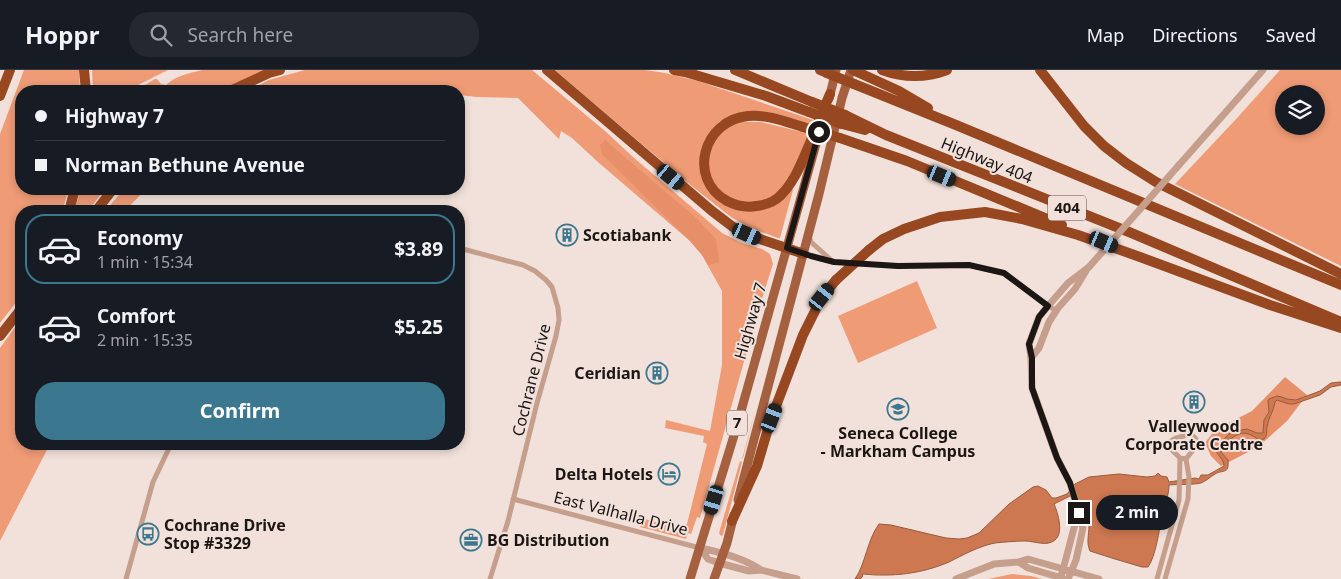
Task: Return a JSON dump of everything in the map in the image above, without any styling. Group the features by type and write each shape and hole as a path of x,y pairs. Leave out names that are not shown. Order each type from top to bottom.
{"highway":[{"path":"0,96 10,70"},
{"path":"84,70 85,85"},
{"path":"243,85 280,70"},
{"path":"546,70 733,227 760,239 804,254"},
{"path":"674,70 810,107"},
{"path":"735,70 810,107"},
{"path":"882,70 891,74 911,77 933,75 948,70"},
{"path":"1040,70 1084,126 1104,146 1126,162 1156,182 1341,274"},
{"name":"Highway 404","path":"828,71 854,84 1341,285"},
{"path":"854,71 899,91 956,125"},
{"path":"830,94 804,157 792,182 779,197 766,204 750,208 735,205 724,199 712,187 705,174 704,159 711,137 731,119 759,116 803,127 840,138 906,161 1140,257"},
{"name":"Highway 404","path":"810,107 886,135 1128,232 1341,322"},
{"path":"101,205 108,195"},
{"path":"732,522 757,466 772,418 803,335 822,297 836,280 868,250 883,239 904,229 940,217 985,212 1022,218 1140,257 1270,305 1341,328"},
{"path":"0,336 15,317"}],"main road":[{"name":"Highway 7","path":"690,579 738,419 830,94 828,71"},
{"name":"Highway 7","path":"714,579 732,522 804,254 842,98 854,71"}],"street":[{"path":"1032,358 1039,348 1049,322 1075,290 1089,267 1263,70"},
{"path":"809,235 811,242 834,262"},
{"name":"Cochrane Drive","path":"465,250 523,265 535,271 552,287 556,297 559,320 508,522 490,579"},
{"path":"804,254 834,262 898,266 969,265 1004,273 1056,312"},
{"path":"1064,579 1072,571 1083,528 1070,483 1057,458 1032,388 1032,358 1029,344 1039,317 1068,283 1089,267"},
{"path":"1191,434 1196,438 1193,450 1186,458 1180,458 1171,449 1171,441 1191,434"},
{"path":"126,579 153,482 168,450"},
{"path":"1157,579 1179,500 1180,458"},
{"path":"1165,579 1188,499 1189,477 1186,458"},
{"name":"East Valhalla Drive","path":"513,499 723,554 751,563 760,570"},
{"path":"1064,579 1063,568 1079,513"},
{"path":"700,548 708,559 719,563 748,571 760,570 797,579"},
{"path":"956,579 994,564 1019,562 1028,559 1100,579"},
{"path":"1019,562 1028,568 1064,579"}],"shaded area":[{"path":"24,70 79,70 80,85 18,85"},
{"path":"92,70 168,70 138,85 93,85"},
{"path":"202,70 267,70 234,85 166,85 178,77"},
{"path":"305,70 532,70 722,233 770,254 773,264 700,518 697,517 691,534 688,533 686,539 640,527 642,518 678,529 679,525 687,524 707,444 703,442 704,436 665,428 666,420 710,431 722,365 722,291 702,255 690,241 572,138 561,131 559,139 518,98 465,96 465,85 259,85 269,80"},
{"path":"555,70 645,70 665,73 698,81 816,121 814,127 736,114 719,122 710,133 706,183 750,211 791,188 793,190 780,238 751,228 731,217"},
{"path":"1280,70 1341,70 1341,266 1175,184"},
{"path":"155,79 161,84 166,85 145,85"},
{"path":"15,94 15,195 67,195 64,205 15,205 15,304 0,323 0,134"},
{"path":"738,122 761,122 810,134 801,158 782,189 772,197 759,203 740,203 722,193 714,182 709,169 709,154 716,138 721,131"},
{"path":"605,140 695,217 716,239 719,262 708,265 690,241 602,154 600,145"},
{"path":"79,195 100,195 93,205 76,205"},
{"path":"119,195 140,195 131,205 110,205"},
{"path":"917,281 937,328 858,363 838,316"},
{"path":"15,327 15,450 47,450 0,541 0,348"},
{"path":"1285,377 1307,395 1287,421 1258,447 1221,466 1211,456 1205,443 1215,430 1252,411"},
{"path":"1341,382 1341,385 1331,387 1320,395 1294,404 1277,400 1264,439 1259,440 1244,433 1235,436 1222,446 1221,452 1228,460 1227,470 1215,474 1201,483 1169,485 1155,550 1148,567 1142,567 1090,551 1088,518 1075,496 1070,496 1054,504 1060,528 1058,537 1052,542 1021,541 989,544 949,562 917,572 896,575 863,574 860,579 855,579 879,524 946,538 967,538 979,533 1009,504 1033,487 1038,486 1046,490 1052,498 1056,498 1067,494 1075,484 1089,477 1119,474 1147,477 1155,476 1158,473 1161,476 1167,477 1169,482 1199,479 1201,475 1208,475 1224,466 1216,448 1231,432 1247,429 1263,433 1264,420 1269,412 1269,399 1277,396 1296,400 1320,391 1331,383"},
{"path":"756,408 743,458 742,459"},
{"path":"740,461 742,462 723,535 721,536 719,533"},
{"path":"1012,574 1031,576 1042,579 988,579"}],"place":[{"name":"Scotiabank","path":"567,235"},
{"name":"Ceridian","path":"657,373"},
{"name":"Valleywood Corporate Centre","path":"1194,402"},
{"name":"Seneca College - Markham Campus","path":"898,409"},
{"name":"Delta Hotels","path":"669,474"},
{"name":"Cochrane Drive Stop #3329","path":"148,534"},
{"name":"BG Distribution","path":"471,540"}],"route":[{"path":"819,132 787,248 834,262 898,266 969,265 1004,273 1048,306 1039,317 1029,344 1032,358 1032,388 1057,458 1070,483 1079,513"}]}
